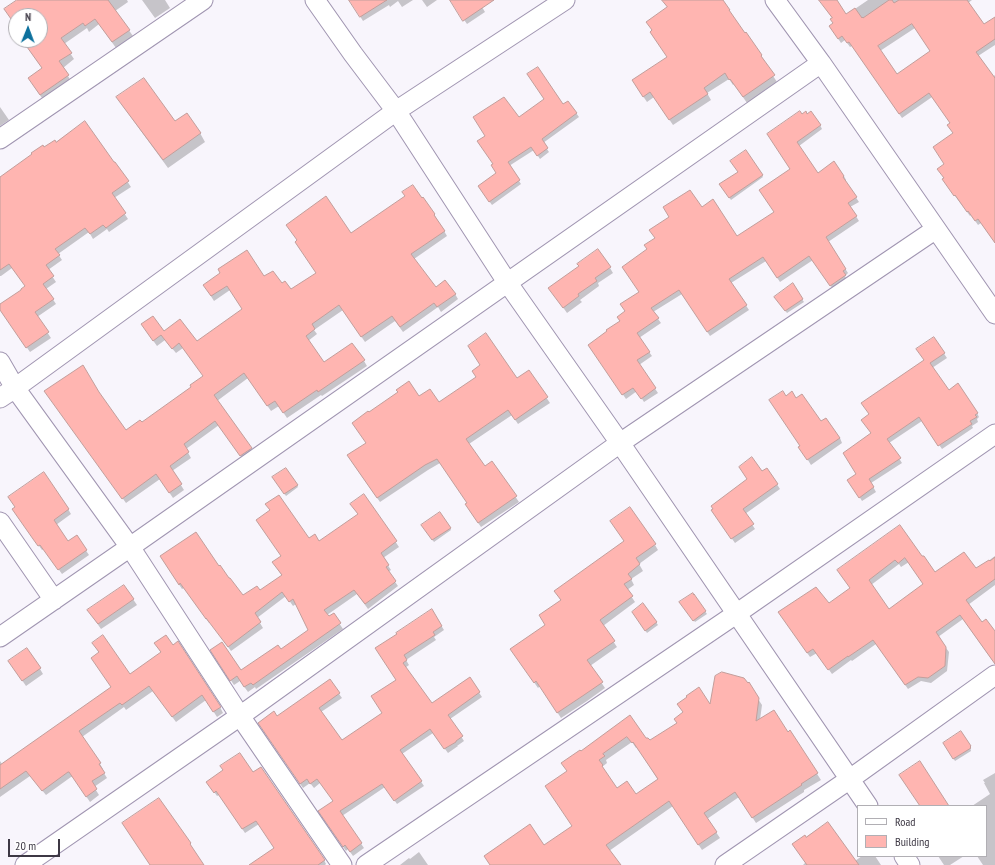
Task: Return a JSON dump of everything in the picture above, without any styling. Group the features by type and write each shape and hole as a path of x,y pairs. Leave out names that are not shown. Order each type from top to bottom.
{"street":[{"path":"0,139 203,0"},
{"path":"315,0 396,111 507,282 620,443 867,805"},
{"path":"8,393 396,111 564,0"},
{"path":"775,0 821,63 995,314"},
{"path":"0,637 821,63"},
{"path":"25,865 240,716 620,443 936,229"},
{"path":"0,362 8,393 130,547 240,716 342,865"},
{"path":"366,865 736,614 995,434"},
{"path":"0,522 54,600"},
{"path":"726,865 850,779 995,675"}],"building":[{"path":"17,0 108,0 130,30 112,42 95,19 85,26 83,23 61,38 72,53 59,61 69,75 40,95 28,78 42,68 28,48 48,48 48,8 8,8 8,15 4,9"},
{"path":"349,0 387,0 360,17"},
{"path":"450,0 494,0 463,21"},
{"path":"662,0 723,0 775,75 743,97 725,73 704,88 708,94 669,120 650,92 643,97 632,80 667,57 650,32 652,30 646,22 667,7"},
{"path":"819,0 837,0 846,14 855,8 863,18 889,0 892,0 894,3 899,0 967,0 984,24 995,17 995,39 976,52 995,78 995,243 978,219 975,221 955,195 954,196 937,169 944,164 933,147 953,133 947,125 950,123 929,93 899,114 849,42 847,43 842,36 838,39 829,26 833,23 830,19 832,18","holes":["912,24 930,51 897,74 878,46"]},
{"path":"538,67 563,104 568,101 577,113 542,139 548,148 537,156 531,147 508,162 520,180 489,202 478,186 496,173 491,165 493,164 477,141 485,136 473,117 504,97 519,117 544,99 527,74"},
{"path":"144,78 175,121 187,113 201,133 163,160 116,97"},
{"path":"800,111 802,114 806,111 807,114 811,111 821,125 797,142 818,173 834,161 857,197 848,203 857,216 826,237 846,269 843,271 846,275 830,286 809,256 777,278 763,257 729,279 747,305 707,332 679,290 651,308 659,318 637,333 650,352 637,360 656,388 641,399 633,388 622,395 588,345 620,321 617,317 625,311 620,304 639,292 622,267 647,249 644,245 655,238 649,230 669,217 663,207 690,190 702,207 713,199 737,236 774,212 759,190 790,169 767,134"},
{"path":"85,121 129,181 112,193 126,213 106,228 103,225 90,234 85,228 55,249 60,255 46,265 54,276 43,284 54,299 35,312 49,332 26,348 0,310 0,304 25,286 9,264 0,270 0,177 43,145 44,147 55,140 56,142"},
{"path":"746,150 763,175 729,198 719,184 738,172 730,161"},
{"path":"413,185 435,214 434,215 445,231 411,254 436,287 445,280 456,294 437,307 434,303 400,327 392,316 361,337 339,305 312,324 315,329 306,336 324,362 352,343 365,360 318,392 317,390 283,413 275,401 267,406 244,373 214,395 252,448 240,456 215,421 184,444 189,452 170,466 182,484 169,493 156,474 122,499 44,391 83,365 99,392 126,430 140,420 142,422 191,387 190,385 203,376 179,343 172,349 161,335 153,341 141,324 153,316 164,331 180,319 197,341 242,309 227,286 211,296 203,285 220,273 218,269 247,250 264,276 273,271 282,283 285,281 291,289 316,273 295,242 297,240 286,225 326,196 351,233 405,196 402,192"},
{"path":"598,249 611,267 595,278 597,281 578,294 579,296 563,308 548,288 579,266 577,264"},
{"path":"793,283 803,299 785,311 774,297"},
{"path":"486,333 517,378 529,370 548,397 515,420 508,410 466,439 485,466 492,461 517,496 478,523 465,504 467,503 437,459 425,465 377,498 347,455 366,443 352,423 398,392 396,390 409,381 419,396 430,389 439,402 476,377 472,371 480,365 468,346"},
{"path":"934,337 945,353 930,363 949,390 958,383 978,413 975,415 977,417 970,421 972,424 938,446 919,417 887,439 901,458 869,479 874,487 859,498 847,480 856,474 843,453 871,433 861,420 869,414 861,403 924,360 916,349"},
{"path":"783,391 786,396 792,391 796,398 802,394 821,421 826,418 840,438 807,460 798,447 800,446 769,400"},
{"path":"752,457 762,471 767,468 778,484 743,509 754,524 731,539 711,510 713,509 711,506 747,479 739,467"},
{"path":"286,468 298,485 284,494 272,477"},
{"path":"44,472 69,509 54,520 68,541 77,535 87,550 58,570 40,545 38,546 12,509 15,507 8,497"},
{"path":"364,494 397,541 381,553 389,565 386,567 396,581 365,604 354,590 324,610 329,616 334,613 341,623 253,685 251,683 244,687 237,676 230,681 210,650 222,642 241,670 278,645 281,649 308,630 293,599 289,602 282,592 255,613 261,622 228,647 180,583 179,585 160,556 196,532 219,566 220,565 243,595 257,586 260,590 282,575 272,562 281,556 256,520 270,510 265,504 279,495 309,538 315,534 319,541 358,514 350,504"},
{"path":"630,507 656,544 636,558 640,564 628,574 632,579 624,584 633,596 600,620 615,641 587,660 603,682 557,713 536,681 534,683 510,649 545,625 539,615 561,600 554,591 624,541 610,521"},
{"path":"440,512 451,528 432,540 421,525"},
{"path":"900,525 935,572 964,552 976,568 995,557 995,579 966,600 982,622 986,619 995,631 995,664 960,615 936,632 946,647 945,666 928,678 918,677 905,685 873,640 828,670 813,649 807,653 778,612 816,587 829,603 850,588 837,570","holes":["905,558 923,584 889,609 869,580 895,560 898,563"]},
{"path":"124,585 134,599 98,624 87,610"},
{"path":"693,593 706,611 693,621 679,602"},
{"path":"643,603 657,622 645,631 632,612"},
{"path":"432,609 442,626 433,632 435,635 404,655 407,660 403,663 432,703 470,677 480,692 448,715 463,736 456,742 444,749 430,729 400,750 422,781 394,801 382,784 340,811 362,843 350,852 345,845 343,847 318,811 333,801 317,779 310,784 307,779 300,784 258,723 274,711 277,716 330,679 340,693 319,708 342,740 382,713 371,696 396,680 375,648"},
{"path":"103,635 130,674 161,652 154,643 166,635 173,645 178,641 221,707 213,712 202,695 172,717 149,686 122,705 120,703 79,731 101,763 99,764 105,773 92,781 97,789 86,797 69,772 42,791 26,771 0,789 0,765 111,687 91,658 99,652 92,643"},
{"path":"27,648 41,668 22,681 8,661"},
{"path":"722,672 744,678 748,683 749,682 759,698 756,721 774,710 788,732 790,730 818,773 752,818 735,792 704,813 717,832 698,845 669,801 606,845 621,865 490,865 484,856 530,824 544,845 572,826 545,786 567,771 561,763 580,750 581,751 630,715 646,738 650,740 677,723 674,719 683,712 677,704 699,687 710,704 715,676","holes":["627,737 632,743 633,742 658,779 636,794 627,781 617,788 599,760 605,756 603,754"]},
{"path":"961,731 971,748 953,759 943,743"},
{"path":"240,753 253,772 261,767 325,860 318,865 249,865 274,848 256,821 242,829 216,791 214,793 206,782 223,770 220,766"},
{"path":"920,761 948,805 919,805 899,775"},
{"path":"159,798 191,843 190,844 204,865 150,865 122,823"},
{"path":"828,822 859,865 807,865 792,844 805,835 806,837"}]}
